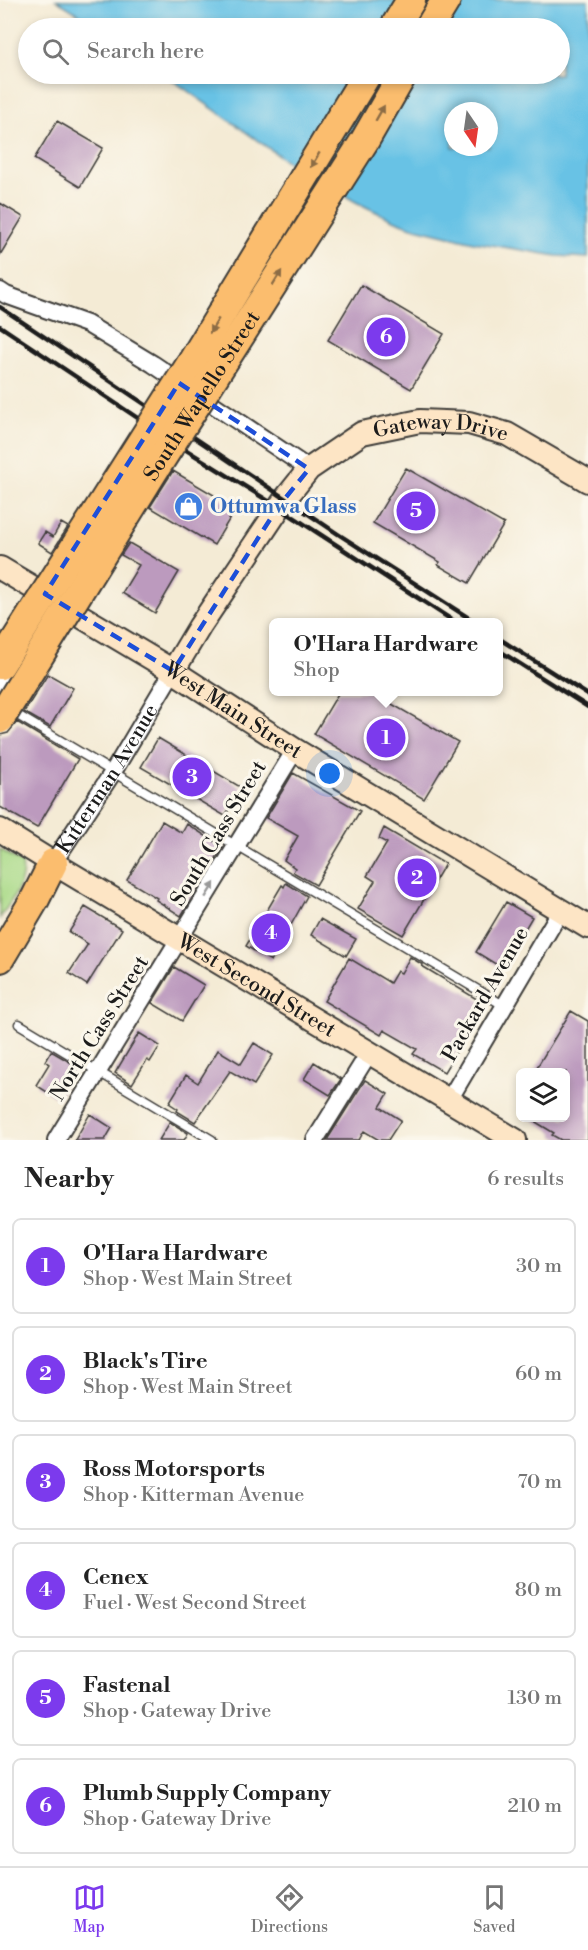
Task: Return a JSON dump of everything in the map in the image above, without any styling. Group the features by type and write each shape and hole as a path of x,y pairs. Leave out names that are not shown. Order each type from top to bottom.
{"highway":[{"path":"400,18 411,0"},
{"path":"435,18 446,0"},
{"name":"South Wapello Street","path":"0,665 192,362 361,84"},
{"name":"South Wapello Street","path":"0,719 153,472 365,140 397,84"},
{"path":"0,932 18,903 53,864"},
{"path":"0,958 53,864"}],"main road":[{"name":"Gateway Drive","path":"237,570 279,507 309,469 362,434 420,421 469,423 507,434 588,481"},
{"name":"West Main Street","path":"0,568 588,927"},
{"name":"Kitterman Avenue","path":"173,672 237,570"},
{"name":"West Second Street","path":"0,830 515,1140"}],"street":[{"path":"0,291 87,324 153,364 309,469"},
{"name":"South Wapello Street","path":"0,688 148,450"},
{"name":"Kitterman Avenue","path":"53,864 113,772 173,672"},
{"name":"South Cass Street","path":"180,939 295,750"},
{"name":"Packard Avenue","path":"448,1100 561,910"},
{"name":"North Cass Street","path":"56,1140 180,939"},
{"path":"315,1140 369,1053"}],"lane":[{"path":"0,705 503,1005"},
{"path":"19,1024 212,1140"}],"highlighted area":[{"path":"179,383 309,469 278,507 173,671 45,594"}],"green space":[{"path":"0,849 22,863 23,871 17,892 0,918"}],"water":[{"path":"56,0 588,0 588,258 557,256 474,242 412,227 356,202 291,164 178,84 570,84 570,18 85,18"}],"building":[{"path":"57,121 103,148 80,187 34,159"},
{"path":"0,203 23,217 0,255"},
{"path":"361,285 444,334 411,389 328,340"},
{"path":"406,468 504,524 469,583 438,565 440,562 373,523"},
{"name":"Ottumwa Glass","path":"173,471 236,508 214,545 150,507"},
{"path":"61,523 68,527 52,552 38,543 45,532 53,537"},
{"path":"129,543 179,572 155,613 122,593 139,565 121,555"},
{"path":"48,674 73,688 50,727 24,712"},
{"path":"337,696 378,696 458,742 424,799 314,734"},
{"path":"17,722 78,759 37,828 0,807 0,735 8,733"},
{"path":"158,738 242,788 225,816 141,767"},
{"path":"293,773 360,811 316,885 293,872 295,868 284,860 298,836 266,818"},
{"path":"162,821 182,833 187,824 223,847 181,916 127,880"},
{"path":"384,828 445,864 403,935 358,909 375,881 367,876 387,843 379,839"},
{"path":"286,883 307,896 271,961 246,946 282,885 284,887"},
{"path":"506,902 532,917 502,968 476,952"},
{"path":"85,907 122,929 87,985 69,973 88,944 69,932"},
{"path":"320,919 356,939 346,956 311,935"},
{"path":"410,957 485,1004 444,1072 413,1054 417,1049 384,1030 381,1035 324,1001 349,958 390,983 397,971 401,973"},
{"path":"174,967 204,985 182,1021 152,1003"},
{"path":"571,1011 588,1021 588,1140 561,1140 536,1122 570,1122 570,1068 536,1068"},
{"path":"139,1033 160,1046 150,1062 147,1060 132,1084 115,1073"},
{"path":"254,1043 273,1055 254,1085 230,1071 195,1122 169,1103 186,1075 198,1083 218,1050 241,1064"},
{"path":"51,1051 75,1065 58,1099 36,1085 49,1064 45,1061"},
{"path":"314,1062 341,1079 330,1095 304,1079"},
{"path":"365,1080 388,1094 380,1107 401,1120 388,1140 379,1140 364,1131 359,1140 327,1140"},
{"path":"90,1114 112,1128 105,1140 75,1140"},
{"path":"170,1122 188,1133 184,1140 159,1140"}],"railway":[{"path":"0,307 338,534 469,618"},
{"path":"0,326 175,443 449,618"},
{"path":"503,641 588,695"},
{"path":"503,653 588,707"}],"place":[{"name":"Plumb Supply Company","path":"386,337"},
{"name":"Ottumwa Glass","path":"189,506"},
{"name":"Fastenal","path":"416,511"},
{"name":"O'Hara Hardware","path":"386,738"},
{"name":"Ross Motorsports","path":"192,777"},
{"name":"Black's Tire","path":"417,878"},
{"name":"Cenex","path":"271,933"}]}
